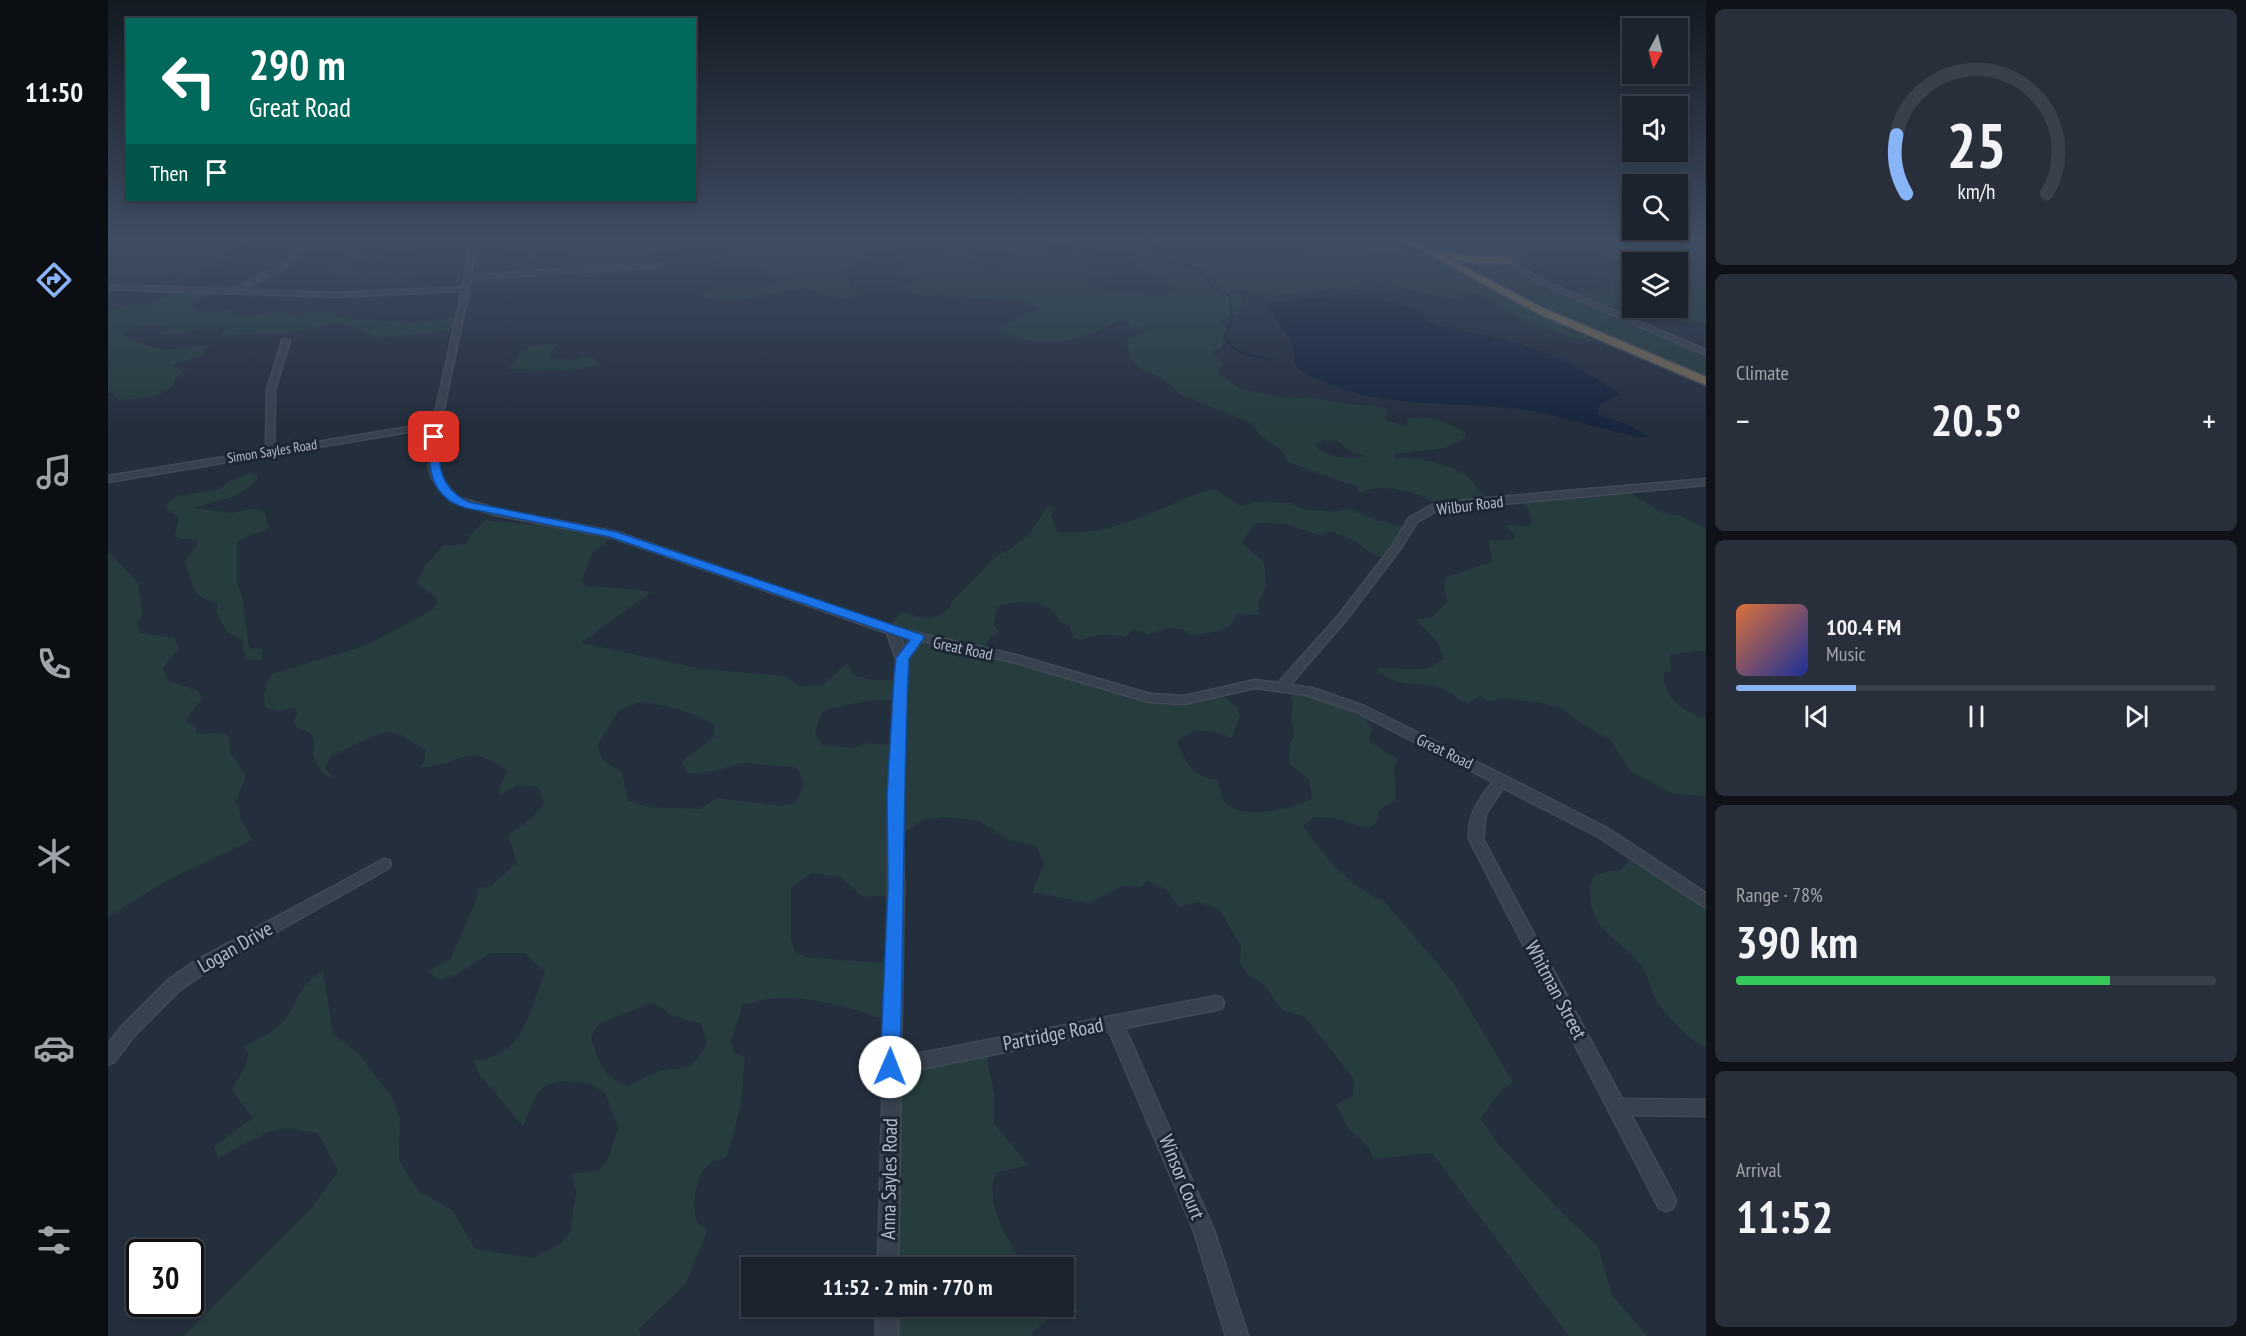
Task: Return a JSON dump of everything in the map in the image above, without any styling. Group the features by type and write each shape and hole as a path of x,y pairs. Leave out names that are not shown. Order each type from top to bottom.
{"highway":[{"path":"1522,300 1560,320 1706,381"},
{"path":"1534,300 1569,318 1706,376"}],"street":[{"name":"Great Road","path":"463,300 436,425 433,465 437,478 453,499 496,512 613,534 892,631 1012,658 1159,700 1184,700 1255,684 1308,691 1360,709 1602,832 1706,901"},
{"path":"1583,300 1706,353"},
{"path":"270,451 271,390 286,341"},
{"name":"Simon Sayles Road","path":"108,479 436,425"},
{"name":"Wilbur Road","path":"1282,686 1342,618 1397,546 1413,520 1426,511 1456,504 1706,482"},
{"name":"Anna Sayles Road","path":"888,1257 890,1067 896,887 895,796 902,658 892,631"},
{"path":"902,658 918,638"},
{"name":"Whitman Street","path":"1502,780 1479,808 1474,825 1476,839 1619,1107 1666,1201"},
{"name":"Logan Drive","path":"108,1057 151,1006 184,978 203,965 384,864"},
{"name":"Partridge Road","path":"890,1067 1216,1002"},
{"name":"Winsor Court","path":"1114,1022 1204,1230 1237,1336"},
{"path":"1619,1107 1706,1108"},
{"path":"887,1317 887,1336"}],"green space":[{"path":"157,300 195,300 192,309 209,312 234,308 230,314 238,316 292,310 292,315 332,312 339,317 414,323 459,317 456,330 377,338 350,325 334,323 289,333 221,335 225,328 204,328 163,335 159,334 170,326 138,325 123,334 134,341 162,350 209,345 202,352 204,354 172,365 185,371 174,379 175,383 163,392 149,397 118,401 114,394 108,393 108,313 127,305 144,305"},
{"path":"1009,300 1242,300 1240,312 1218,322 1227,329 1221,349 1212,351 1212,354 1224,363 1218,373 1239,388 1270,395 1377,406 1387,410 1386,420 1403,426 1408,425 1407,419 1415,418 1430,418 1444,422 1465,432 1466,437 1445,448 1394,454 1395,459 1411,458 1461,472 1489,500 1439,506 1411,493 1389,488 1359,493 1358,487 1288,462 1282,451 1262,437 1249,422 1181,395 1162,378 1140,368 1130,358 1127,341 1131,337 1148,331 1146,327 1130,328 1128,321 1120,321 1070,339 1048,342 999,332 1020,316 1039,311 1037,307","holes":["1323,440 1338,441 1348,450 1367,456 1353,458 1331,456 1315,444"]},
{"path":"1488,300 1514,300 1595,341 1566,335 1506,311"},
{"path":"1534,300 1622,300 1622,318 1627,318 1706,353 1706,376 1589,328"},
{"path":"1688,300 1706,300 1706,324 1666,319 1688,318"},
{"path":"559,344 550,352 551,358 576,360 591,357 602,365 572,370 507,369 516,363 518,356 527,348"},
{"path":"250,473 257,475 258,478 246,490 235,496 194,508 231,513 253,509 265,511 270,527 237,543 237,584 242,595 249,648 263,649 261,660 246,660 242,640 227,632 216,612 218,603 209,601 198,594 185,562 197,545 197,540 180,539 175,536 179,517 168,510 166,504 178,496 220,489 228,482"},
{"path":"1207,490 1216,490 1241,506 1256,502 1290,503 1303,509 1330,512 1349,509 1373,519 1407,527 1386,559 1374,555 1352,539 1329,531 1319,535 1287,524 1255,523 1242,543 1264,562 1266,587 1258,602 1259,615 1237,614 1230,626 1220,631 1194,635 1181,629 1168,628 1148,635 1134,629 1125,637 1103,635 1078,639 1069,625 1059,621 1050,609 1022,602 997,608 994,624 999,632 991,636 984,650 1140,692 1143,690 1185,698 1217,691 1237,707 1240,716 1232,738 1203,731 1189,734 1177,742 1196,773 1218,780 1223,800 1233,808 1243,811 1280,809 1312,799 1309,779 1289,764 1290,743 1294,737 1291,716 1293,688 1366,719 1372,729 1369,741 1397,759 1394,769 1396,800 1379,810 1377,822 1368,829 1334,818 1313,817 1303,826 1338,870 1359,888 1384,901 1453,982 1513,1082 1500,1091 1481,1119 1497,1143 1562,1213 1598,1246 1612,1295 1647,1336 1569,1336 1432,1153 1373,1159 1369,1147 1347,1127 1336,1104 1353,1096 1354,1079 1305,1017 1282,1010 1264,984 1248,975 1240,962 1241,946 1219,909 1198,902 1179,907 1167,890 1147,881 1141,887 1122,886 1089,903 1032,892 1044,864 1036,846 1006,839 980,821 944,817 922,820 899,836 897,895 863,897 841,877 812,873 791,887 791,940 795,952 805,957 892,964 894,1016 877,1017 840,1005 798,998 771,999 743,1005 731,1042 734,1053 745,1057 741,1105 727,1157 709,1164 697,1184 695,1208 697,1223 708,1230 686,1283 639,1329 641,1336 184,1336 311,1209 338,1171 318,1133 288,1128 270,1131 218,1158 214,1146 253,1118 232,1090 247,1063 248,1053 243,1047 280,1025 307,984 323,971 333,1034 358,1053 392,1097 400,1118 399,1160 418,1191 452,1210 475,1249 533,1258 559,1245 570,1232 576,1192 572,1174 599,1170 607,1161 618,1128 605,1093 593,1085 560,1081 545,1086 537,1094 523,1126 479,1074 474,1061 491,1057 504,1050 514,1041 529,1017 545,972 525,953 490,953 458,974 440,980 427,971 450,960 475,903 478,889 491,886 517,862 508,835 533,817 544,803 538,787 517,785 500,796 498,791 507,771 481,757 463,757 434,766 420,767 425,759 425,750 401,735 390,732 378,734 331,756 325,769 331,775 329,779 316,763 313,737 297,728 294,722 297,714 295,708 277,711 266,708 265,690 272,674 364,646 433,610 437,604 436,597 417,584 424,567 443,546 467,544 470,535 486,520 533,525 539,520 604,529 616,535 592,553 582,580 585,586 651,592 581,643 703,669 785,676 799,686 823,685 848,663 853,675 872,680 902,680 887,627 902,612 928,618 945,612 951,606 950,603 995,557 1013,547 1029,534 1048,506 1055,508 1051,516 1057,532 1099,530 1135,520","holes":["875,700 902,701 899,746 867,743 852,748 822,745 815,734 819,719 826,710","641,702 689,713 714,725 714,737 681,762 688,774 718,770 741,763 793,767 799,770 804,786 795,803 783,806 717,798 699,809 647,807 628,800 622,773 603,760 597,746 619,710","650,1003 663,1008 670,1015 701,1024 707,1044 689,1066 658,1072 627,1086 606,1072 598,1060 591,1036 599,1024"]},
{"path":"1627,490 1660,512 1681,516 1706,529 1706,650 1670,655 1671,671 1664,673 1664,682 1676,703 1706,718 1706,796 1674,794 1631,772 1609,738 1598,734 1565,711 1543,703 1500,698 1490,702 1480,696 1468,703 1439,687 1399,682 1384,675 1376,668 1426,669 1444,659 1438,643 1416,619 1431,618 1448,601 1444,590 1445,578 1492,562 1489,541 1514,539 1515,535 1506,525 1529,526 1532,523 1529,510 1519,499"},
{"path":"108,551 138,583 143,614 137,623 141,633 174,638 179,648 163,668 168,681 198,691 202,698 185,721 196,726 197,734 222,733 229,737 231,753 246,777 235,804 239,807 241,820 252,840 166,881 108,917"},
{"path":"1632,858 1706,899 1706,1047 1693,1040 1665,1012 1654,996 1642,966 1607,933 1595,916 1590,890 1593,879 1604,872 1620,870"},
{"path":"986,1054 994,1093 994,1123 1028,1165 996,1173 993,1185 995,1209 1005,1234 1019,1257 888,1257 892,1061"},
{"path":"887,1317 1051,1317 1033,1331 1032,1336 886,1336"}],"water":[{"path":"1383,300 1414,309 1424,315 1424,319 1429,322 1520,344 1547,353 1620,394 1600,405 1597,414 1631,426 1649,437 1631,435 1539,412 1388,399 1358,394 1329,385 1302,371 1295,364 1291,342 1267,305 1269,302"}],"waterway":[{"path":"1230,300 1232,319 1225,338 1229,344 1240,352 1272,359"}],"route":[{"path":"434,437 433,465 437,478 453,499 496,512 613,534 918,638 902,658 895,796 896,887 890,1067"}]}
